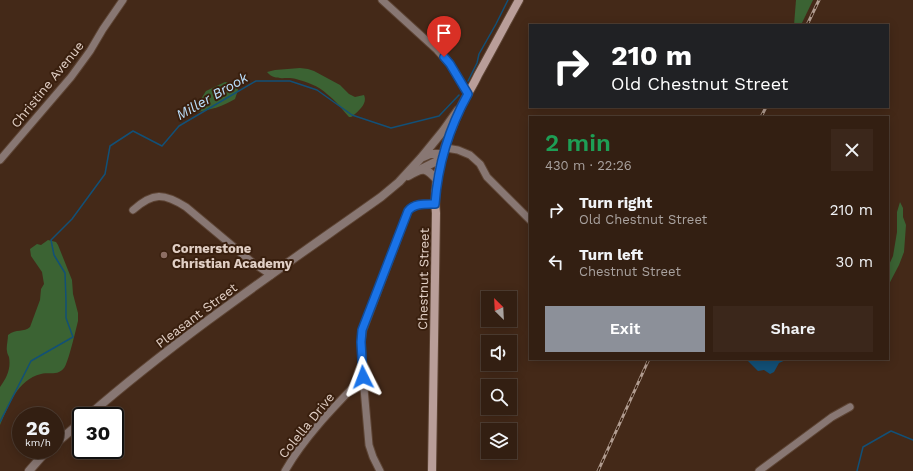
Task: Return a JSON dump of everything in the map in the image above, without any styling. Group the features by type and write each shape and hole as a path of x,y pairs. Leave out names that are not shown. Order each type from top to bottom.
{"main road":[{"path":"468,94 517,2"},
{"name":"Chestnut Street","path":"432,471 435,204 437,180 449,137 461,106 468,94"}],"street":[{"name":"Christine Avenue","path":"0,160 72,77 123,0"},
{"path":"382,0 437,50 450,64 468,94"},
{"name":"Pleasant Street","path":"399,182 421,158 461,106"},
{"path":"421,158 430,154 444,154 458,150 470,155 480,164 487,177 529,219"},
{"name":"Pleasant Street","path":"99,407 209,319 374,202 399,182 444,154"},
{"path":"417,171 429,171 437,180"},
{"path":"133,210 142,202 159,196 175,200 186,207 253,263 271,275"},
{"path":"380,471 369,445 363,377 361,342 362,330 408,211 415,206 435,204"},
{"name":"Colella Drive","path":"285,471 312,432 363,377"},
{"path":"759,471 832,417 850,406"},
{"path":"64,436 72,430"},
{"path":"28,471 39,459"}],"green space":[{"path":"796,0 813,0 801,24 794,24"},
{"path":"300,68 314,71 340,85 349,94 355,97 364,95 364,104 360,110 353,116 349,117 333,99 317,87 292,78 277,78 267,72"},
{"path":"225,82 237,86 238,90 235,99 226,104 197,112 195,109 206,91"},
{"path":"900,202 903,208 903,217 906,225 904,252 889,284 889,265 893,256 897,232 897,212"},
{"path":"48,240 56,242 58,245 72,280 73,294 78,313 78,321 74,338 68,360 64,368 59,372 41,374 26,382 15,394 0,425 0,387 9,369 9,357 7,353 8,335 30,327 40,300 41,289 44,284 42,272 31,256 30,249 37,244 41,245"}],"water":[{"path":"747,360 786,360 779,363 774,372 770,374 764,370 758,371"}],"waterway":[{"name":"Miller Brook","path":"468,81 477,63 479,54 508,0"},
{"name":"Miller Brook","path":"0,422 31,361 73,337 66,318 65,273 54,255 51,240 72,219 105,174 110,146 133,131 162,146 179,126 256,81 290,81 317,90 352,115 391,128 439,116 459,95"},
{"path":"857,471 863,447 891,431 913,440"}],"railway":[{"path":"807,24 819,0"},
{"path":"762,116 766,108"},
{"path":"598,471 649,360"}],"place":[{"name":"Cornerstone Christian Academy","path":"164,255"}],"route":[{"path":"363,377 361,342 362,330 408,211 415,206 435,204 439,170 443,154 461,106 468,94 450,64 444,57"}]}
